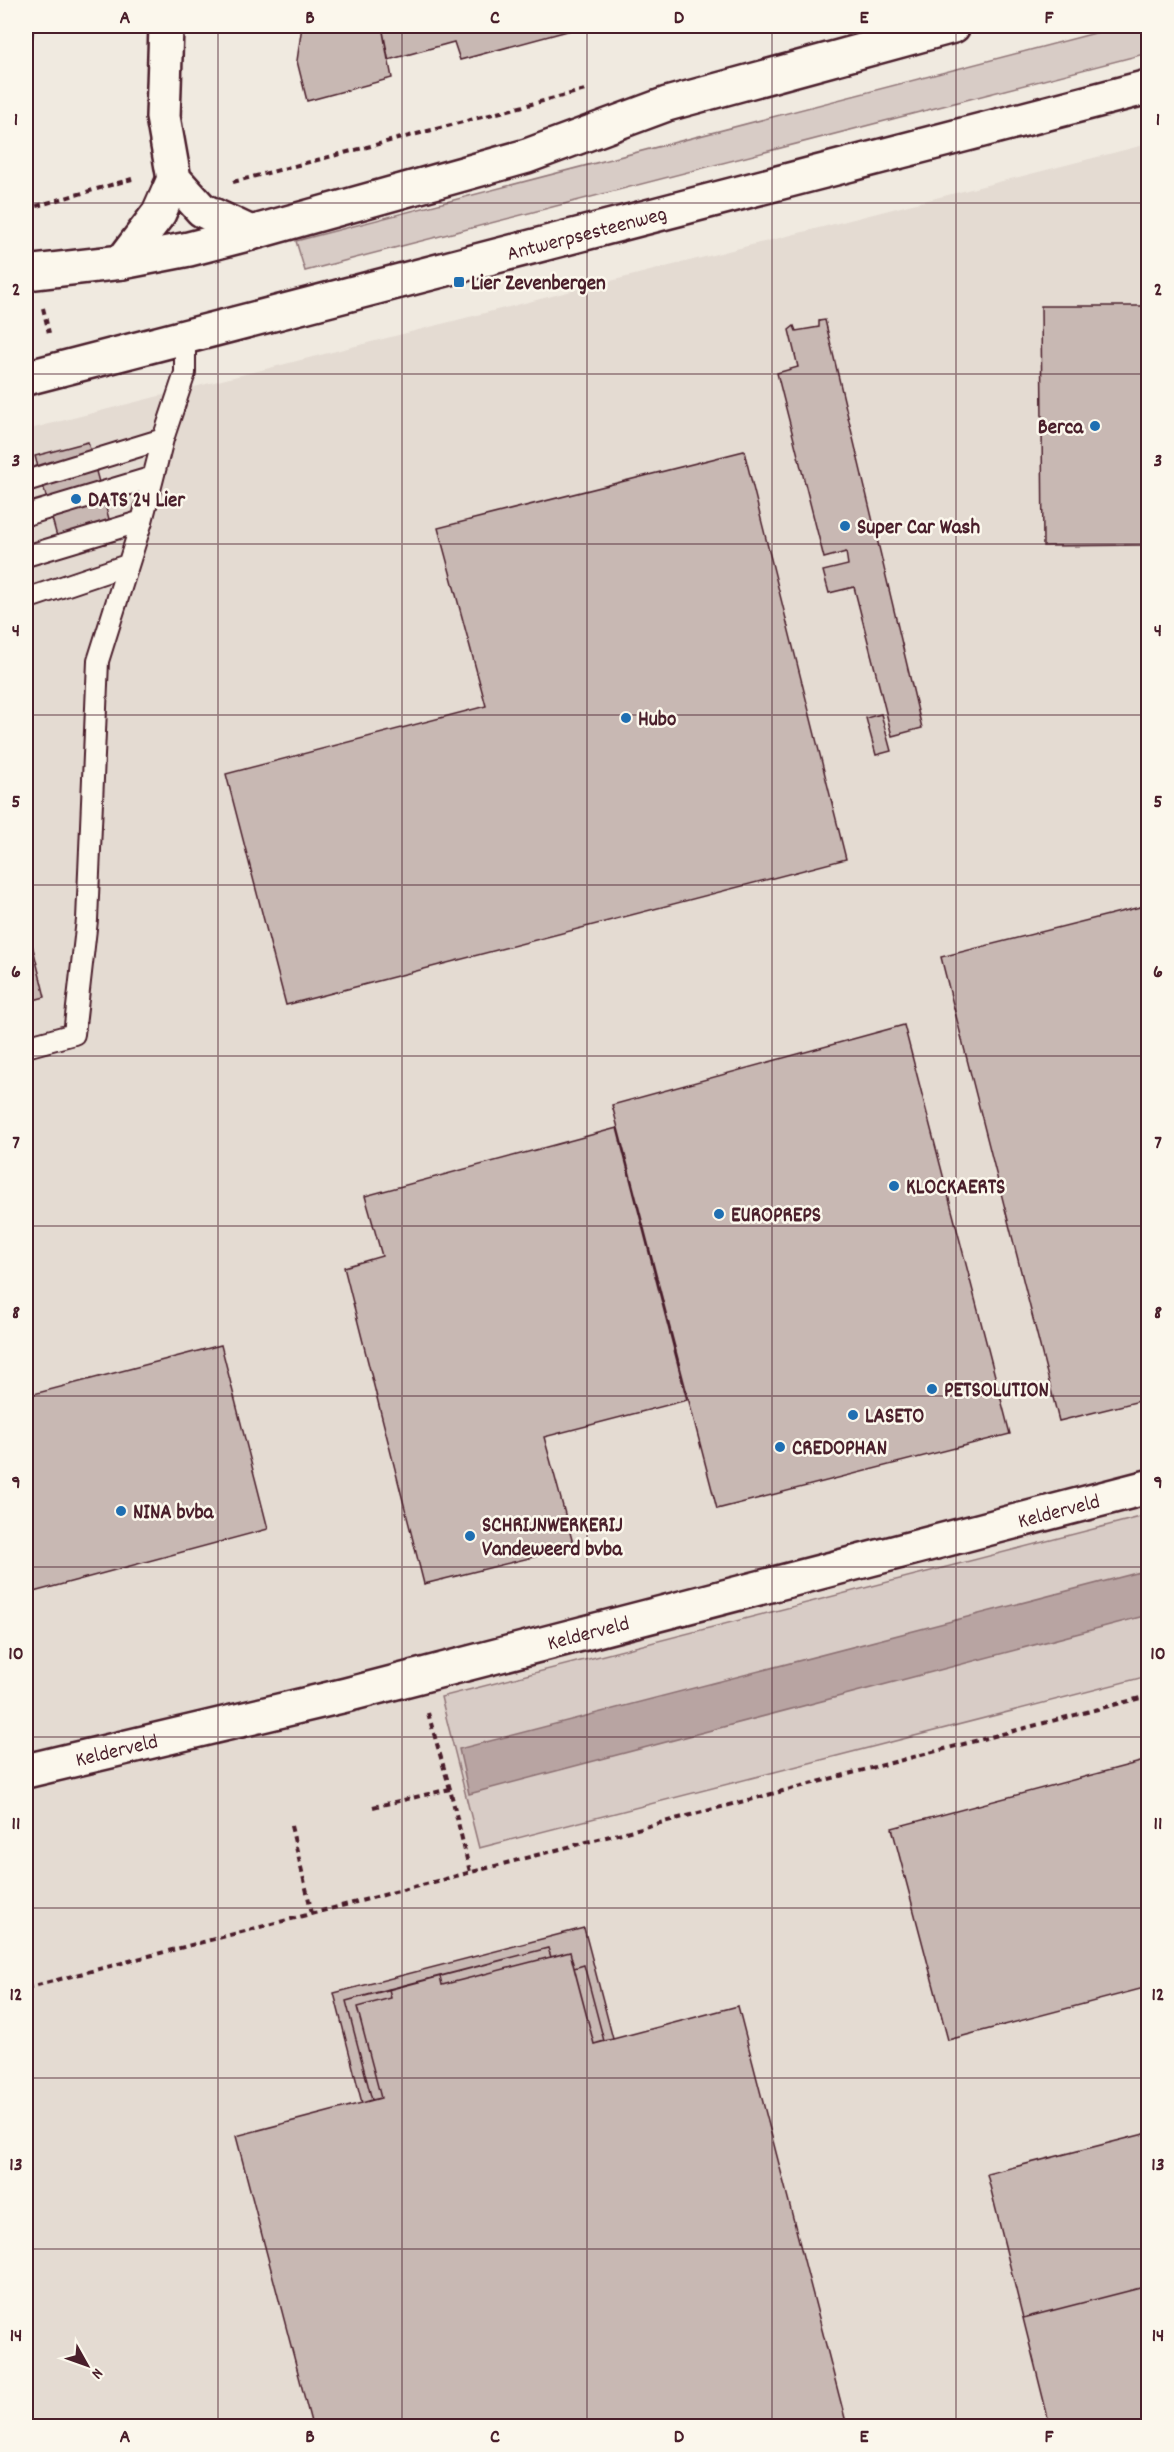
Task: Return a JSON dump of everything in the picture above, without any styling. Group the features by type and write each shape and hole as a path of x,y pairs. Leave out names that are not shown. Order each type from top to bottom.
{"main road":[{"path":"122,262 159,213 172,173 163,117 166,26"},
{"path":"29,272 122,262 189,249 251,233 527,156 667,104 953,26"},
{"name":"Antwerpsesteenweg","path":"26,378 1149,87"},
{"path":"172,173 202,210 251,233"},
{"name":"Kelderveld","path":"26,1771 417,1676 1149,1487"}],"lane":[{"path":"26,1047 74,1034 87,920 98,662 185,373 185,338"},
{"path":"26,481 164,439"},
{"path":"26,515 153,477"},
{"path":"26,556 142,521"},
{"path":"26,599 127,565"}],"path":[{"path":"228,183 590,89"},
{"path":"26,209 172,173"},
{"path":"29,272 58,369"},
{"path":"417,1676 450,1789 470,1872"},
{"path":"26,1988 1149,1696"},
{"path":"373,1808 450,1789"},
{"path":"291,1826 312,1913"}],"shaded area":[{"path":"1122,26 1148,26 1148,53 305,271 296,241"},
{"path":"1148,144 1148,2426 26,2426 26,430"},
{"path":"1148,1515 1148,1676 479,1848 441,1697"},
{"path":"1148,1570 1148,1615 469,1794 459,1749"}],"building":[{"path":"26,26 34,26 32,41 26,45"},
{"path":"302,26 382,26 392,78 307,101 297,61"},
{"path":"382,26 586,26 460,60 454,42 388,60"},
{"name":"Berca","path":"1041,306 1148,306 1148,545 1043,546"},
{"name":"Super Car Wash","path":"825,320 922,728 892,736 854,587 829,593 823,571 848,565 846,552 824,558 777,373 798,367 789,330 794,326 796,331 819,327 819,321"},
{"path":"88,442 115,541 62,555 35,456"},
{"name":"Hubo","path":"744,451 846,859 286,1005 226,774 486,706 438,528"},
{"path":"881,714 891,751 876,755 866,718"},
{"path":"1148,905 1148,1399 1059,1421 941,957"},
{"path":"26,920 45,997 26,1002"},
{"path":"904,1025 1010,1434 717,1509 612,1105"},
{"path":"617,1128 687,1400 544,1437 574,1547 424,1584 344,1267 382,1256 365,1196"},
{"path":"221,1345 268,1529 26,1594 26,1396"},
{"path":"1148,1760 1148,1987 948,2040 892,1828"},
{"path":"584,1928 613,2039 604,2041 584,1965 574,1968 570,1952 551,1957 548,1948 346,2001 372,2100 362,2103 334,1993"},
{"path":"548,1948 551,1957 442,1985 440,1976"},
{"path":"570,1952 594,2044 738,2006 847,2426 312,2426 236,2136 381,2098 357,2007 391,1998 389,1989 440,1976 442,1985"},
{"path":"584,1965 604,2041 594,2044 574,1968"},
{"path":"389,1989 391,1998 357,2007 381,2098 372,2100 346,2001"},
{"path":"1148,2133 1148,2286 1023,2318 987,2174"},
{"path":"1148,2286 1148,2426 1050,2426 1023,2318"}],"place":[{"name":"Lier Zevenbergen","path":"459,282"},
{"name":"Berca","path":"1095,426"},
{"name":"DATS 24 Lier","path":"76,499"},
{"name":"Super Car Wash","path":"845,526"},
{"name":"Hubo","path":"626,718"},
{"name":"KLOCKAERTS","path":"894,1186"},
{"name":"EUROPREPS","path":"719,1214"},
{"name":"PETSOLUTION","path":"932,1389"},
{"name":"LASETO","path":"853,1415"},
{"name":"CREDOPHAN","path":"780,1447"},
{"name":"NINA bvba","path":"121,1511"},
{"name":"SCHRIJNWERKERIJ Vandeweerd bvba","path":"470,1536"}]}
